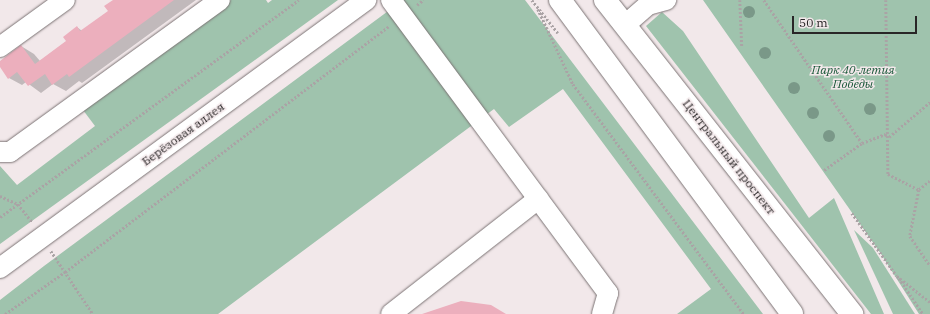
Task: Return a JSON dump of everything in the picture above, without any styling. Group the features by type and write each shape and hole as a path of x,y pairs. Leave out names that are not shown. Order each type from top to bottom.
{"main road":[{"path":"560,0 792,314"},
{"name":"Центральный проспект","path":"605,0 852,314"}],"street":[{"path":"0,47 65,0"},
{"path":"0,152 10,152 220,0"},
{"name":"Берёзовая аллея","path":"0,268 366,0"},
{"path":"625,25 648,5 666,0"},
{"path":"397,8 481,119 608,293 602,314"},
{"path":"391,314 538,199"}],"path":[{"path":"0,217 299,0"},
{"path":"5,314 65,272 397,8 423,0"},
{"path":"740,0 742,47"},
{"path":"764,0 862,143"},
{"path":"886,0 888,174 919,190"},
{"path":"536,4 573,84 744,314"},
{"path":"888,137 930,102"},
{"path":"824,170 862,143 885,134 888,137"},
{"path":"930,181 919,190 910,236 930,266"},
{"path":"852,213 923,314"},
{"path":"65,272 93,314"},
{"path":"897,276 930,302"}],"green space":[{"path":"231,0 266,0 268,3 272,0 338,0 0,244 0,166 17,185 95,126 83,110"},
{"path":"403,0 525,0 763,314 677,314 711,289 563,89 509,127 494,109 218,314 0,314 0,300"},
{"name":"Парк 40-летия Победы","path":"703,0 930,0 930,314 919,314 881,254"},
{"path":"662,12 683,31 809,218 834,198 884,314 871,314 646,26"},
{"path":"854,230 873,248 915,314 893,314"}],"building":[{"path":"113,0 174,0 69,77 67,74 52,85 45,74 28,86 17,72 8,79 0,67 0,61 21,45 35,64 66,41 63,37 77,26 80,31 108,11 104,6"},
{"path":"461,301 491,305 506,314 422,314"}]}
